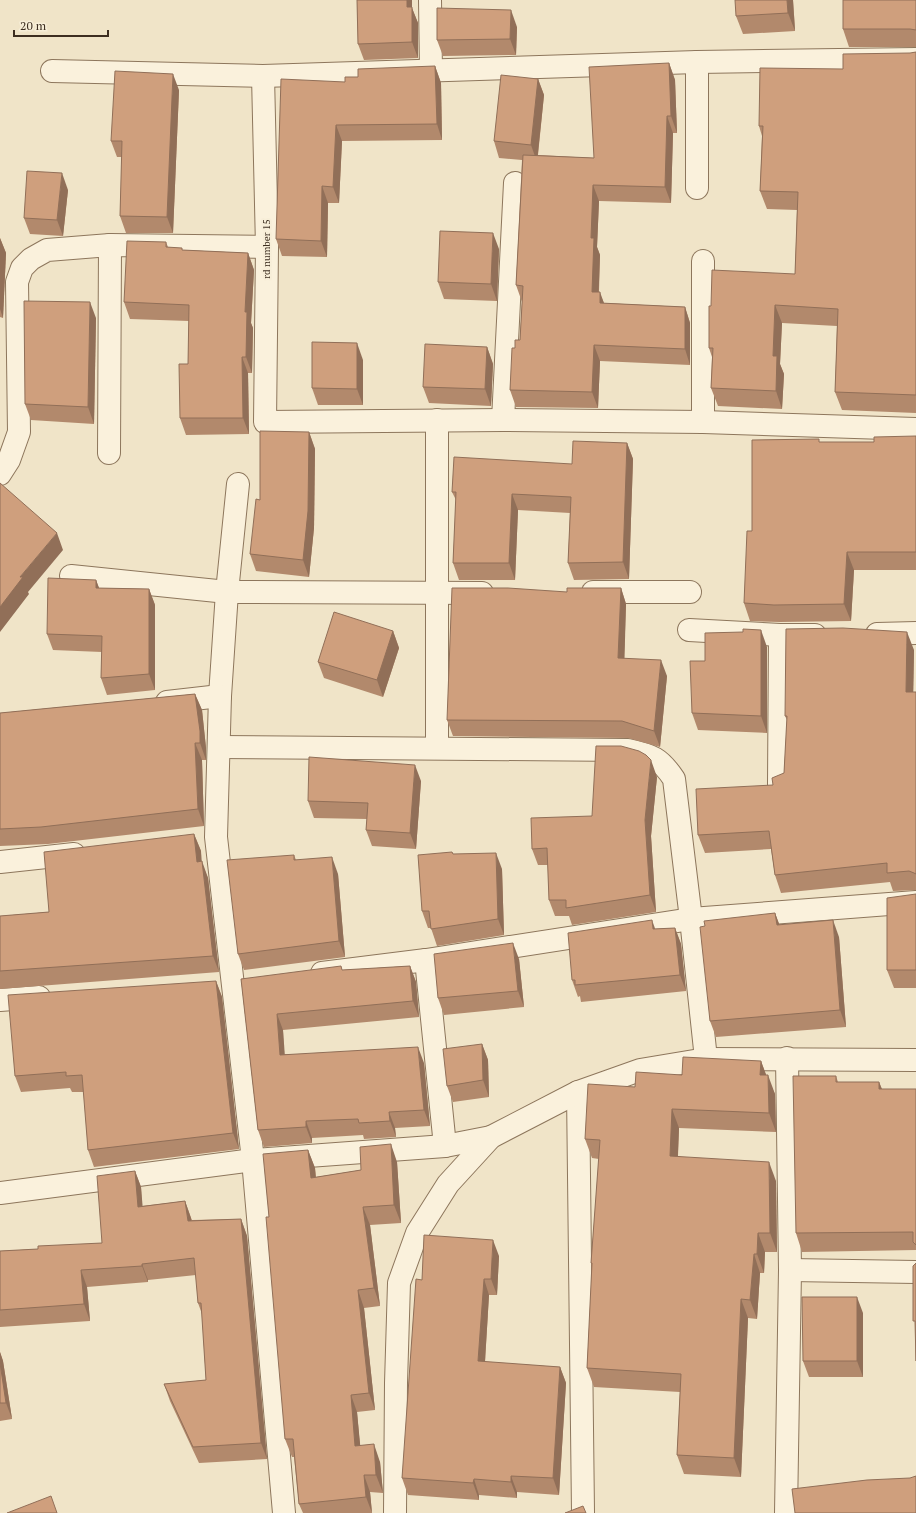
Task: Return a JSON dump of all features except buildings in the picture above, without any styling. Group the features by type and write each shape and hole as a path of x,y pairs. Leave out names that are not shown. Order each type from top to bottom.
{"street":[{"path":"430,0 431,71"},
{"path":"52,71 263,76 696,62 916,59"},
{"path":"696,62 698,188"},
{"name":"rd number 15","path":"263,76 267,247 265,422 437,420"},
{"path":"503,420 515,183"},
{"path":"0,474 9,460 19,432 17,282 22,268 31,259 47,250 110,245 267,247"},
{"path":"109,453 110,245"},
{"path":"703,261 703,422"},
{"path":"437,748 437,420 703,422 916,429"},
{"path":"238,484 226,592 220,696 216,838 253,1160 284,1513"},
{"path":"72,576 226,592 501,593"},
{"path":"572,592 690,592"},
{"path":"689,630 780,635 836,634"},
{"path":"860,634 916,633"},
{"path":"779,784 780,635"},
{"path":"149,703 220,696"},
{"path":"219,747 628,750 649,754 664,764 674,779 692,919 706,1060"},
{"path":"193,840 216,838"},
{"path":"0,862 93,852"},
{"path":"303,975 426,960 692,919 916,902"},
{"path":"426,960 445,1146"},
{"path":"210,986 256,981"},
{"path":"0,1000 60,996"},
{"path":"786,1513 785,1489 790,1270 787,1058"},
{"path":"0,1193 253,1160 445,1146 491,1137 578,1092 640,1070 706,1060 787,1058 916,1060"},
{"path":"578,1092 582,1513"},
{"path":"395,1513 396,1383 399,1283 417,1233 448,1184 491,1137"},
{"path":"790,1270 916,1272"},
{"path":"785,1489 808,1488"}]}
